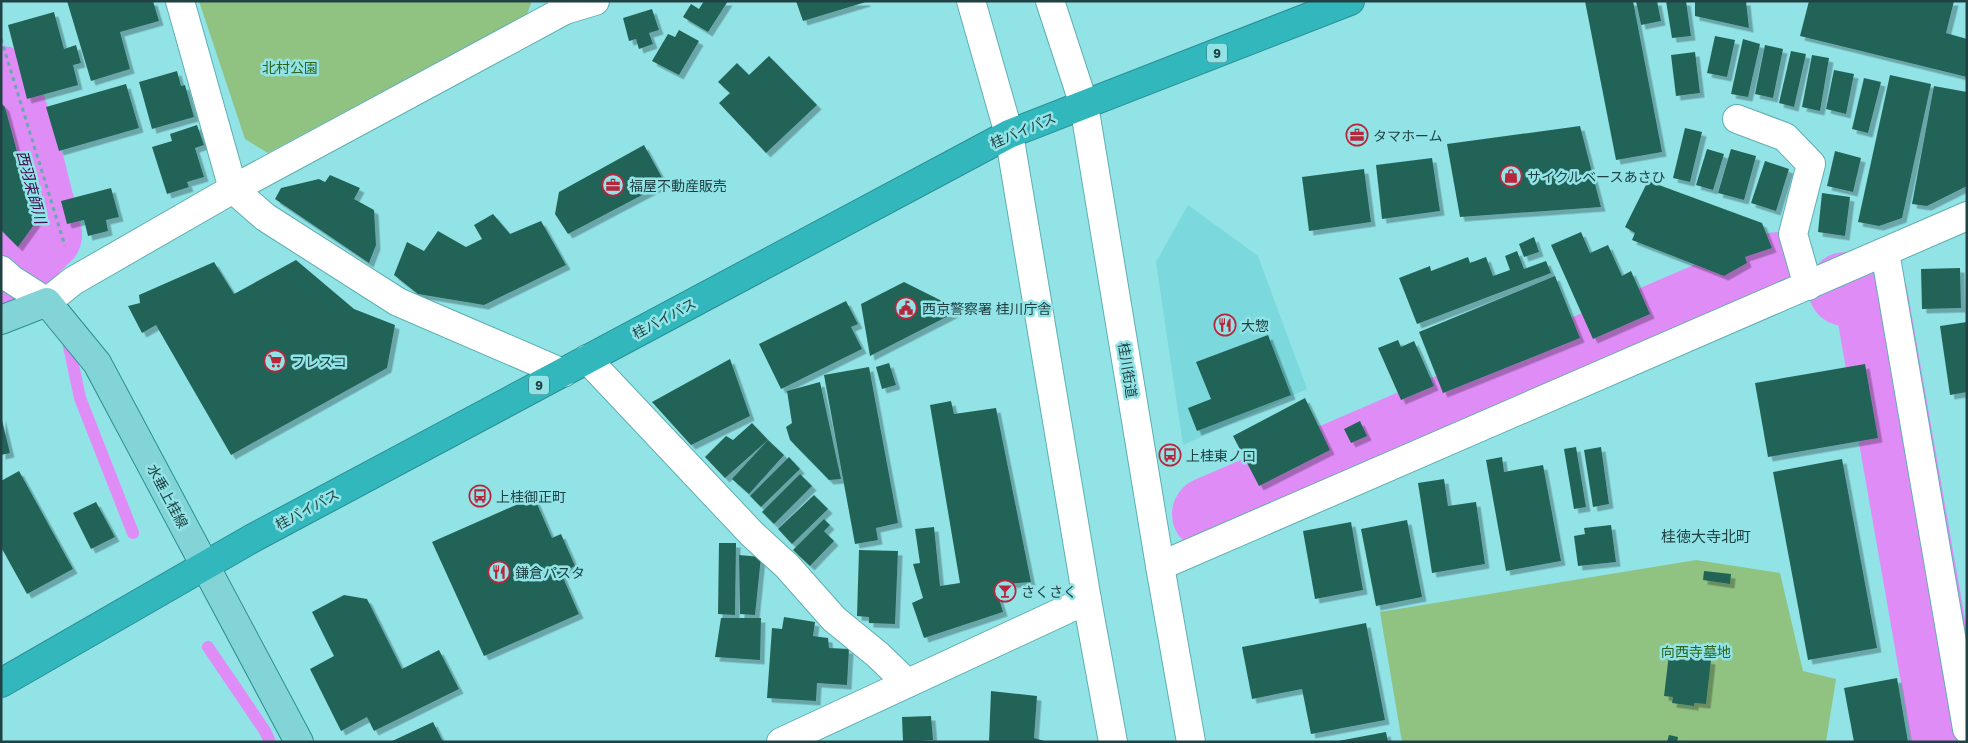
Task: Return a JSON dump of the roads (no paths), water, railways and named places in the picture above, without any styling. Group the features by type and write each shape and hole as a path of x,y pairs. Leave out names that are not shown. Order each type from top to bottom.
{"highway":[{"name":"桂バイパス","path":"1,683 253,538 1008,134 1350,1"}],"main road":[{"path":"1,320 47,302"},
{"name":"水垂上桂線","path":"47,302 96,363 299,742"}],"street":[{"path":"180,1 233,189 265,217 398,302 563,372"},
{"path":"6,275 47,302 73,281 233,189 564,6 594,1"},
{"path":"971,1 1008,134 1113,742"},
{"name":"桂川街道","path":"1050,1 1084,105 1191,742"},
{"path":"1737,119 1785,137 1811,164 1793,234 1808,286"},
{"path":"1160,566 1967,216"},
{"path":"1885,252 1967,729"},
{"path":"588,359 752,534 787,566 834,618 907,683"},
{"path":"781,742 1087,600"}],"waterway":[{"name":"西羽束師川","path":"1,83 27,163 45,235 1,276"},
{"path":"45,235 57,293"},
{"path":"1209,514 1778,269"},
{"path":"1845,289 1871,297 1949,742"},
{"path":"67,337 80,398 133,533"},
{"path":"208,647 265,731 270,742"}],"place":[{"name":"タマホーム","path":"1357,135"},
{"name":"サイクルベースあさひ","path":"1511,176"},
{"name":"福屋不動産販売","path":"613,185"},
{"name":"西京警察署 桂川庁舎","path":"906,308"},
{"name":"大惣","path":"1225,325"},
{"name":"フレスコ","path":"275,361"},
{"name":"上桂東ノ口","path":"1170,455"},
{"name":"上桂御正町","path":"480,496"},
{"name":"鎌倉パスタ","path":"499,572"},
{"name":"さくさく","path":"1005,591"}],"district":[{"name":"桂徳大寺北町","path":"1706,536"}],"park label":[{"name":"北村公園","path":"290,67"},
{"name":"向西寺墓地","path":"1696,651"}]}
